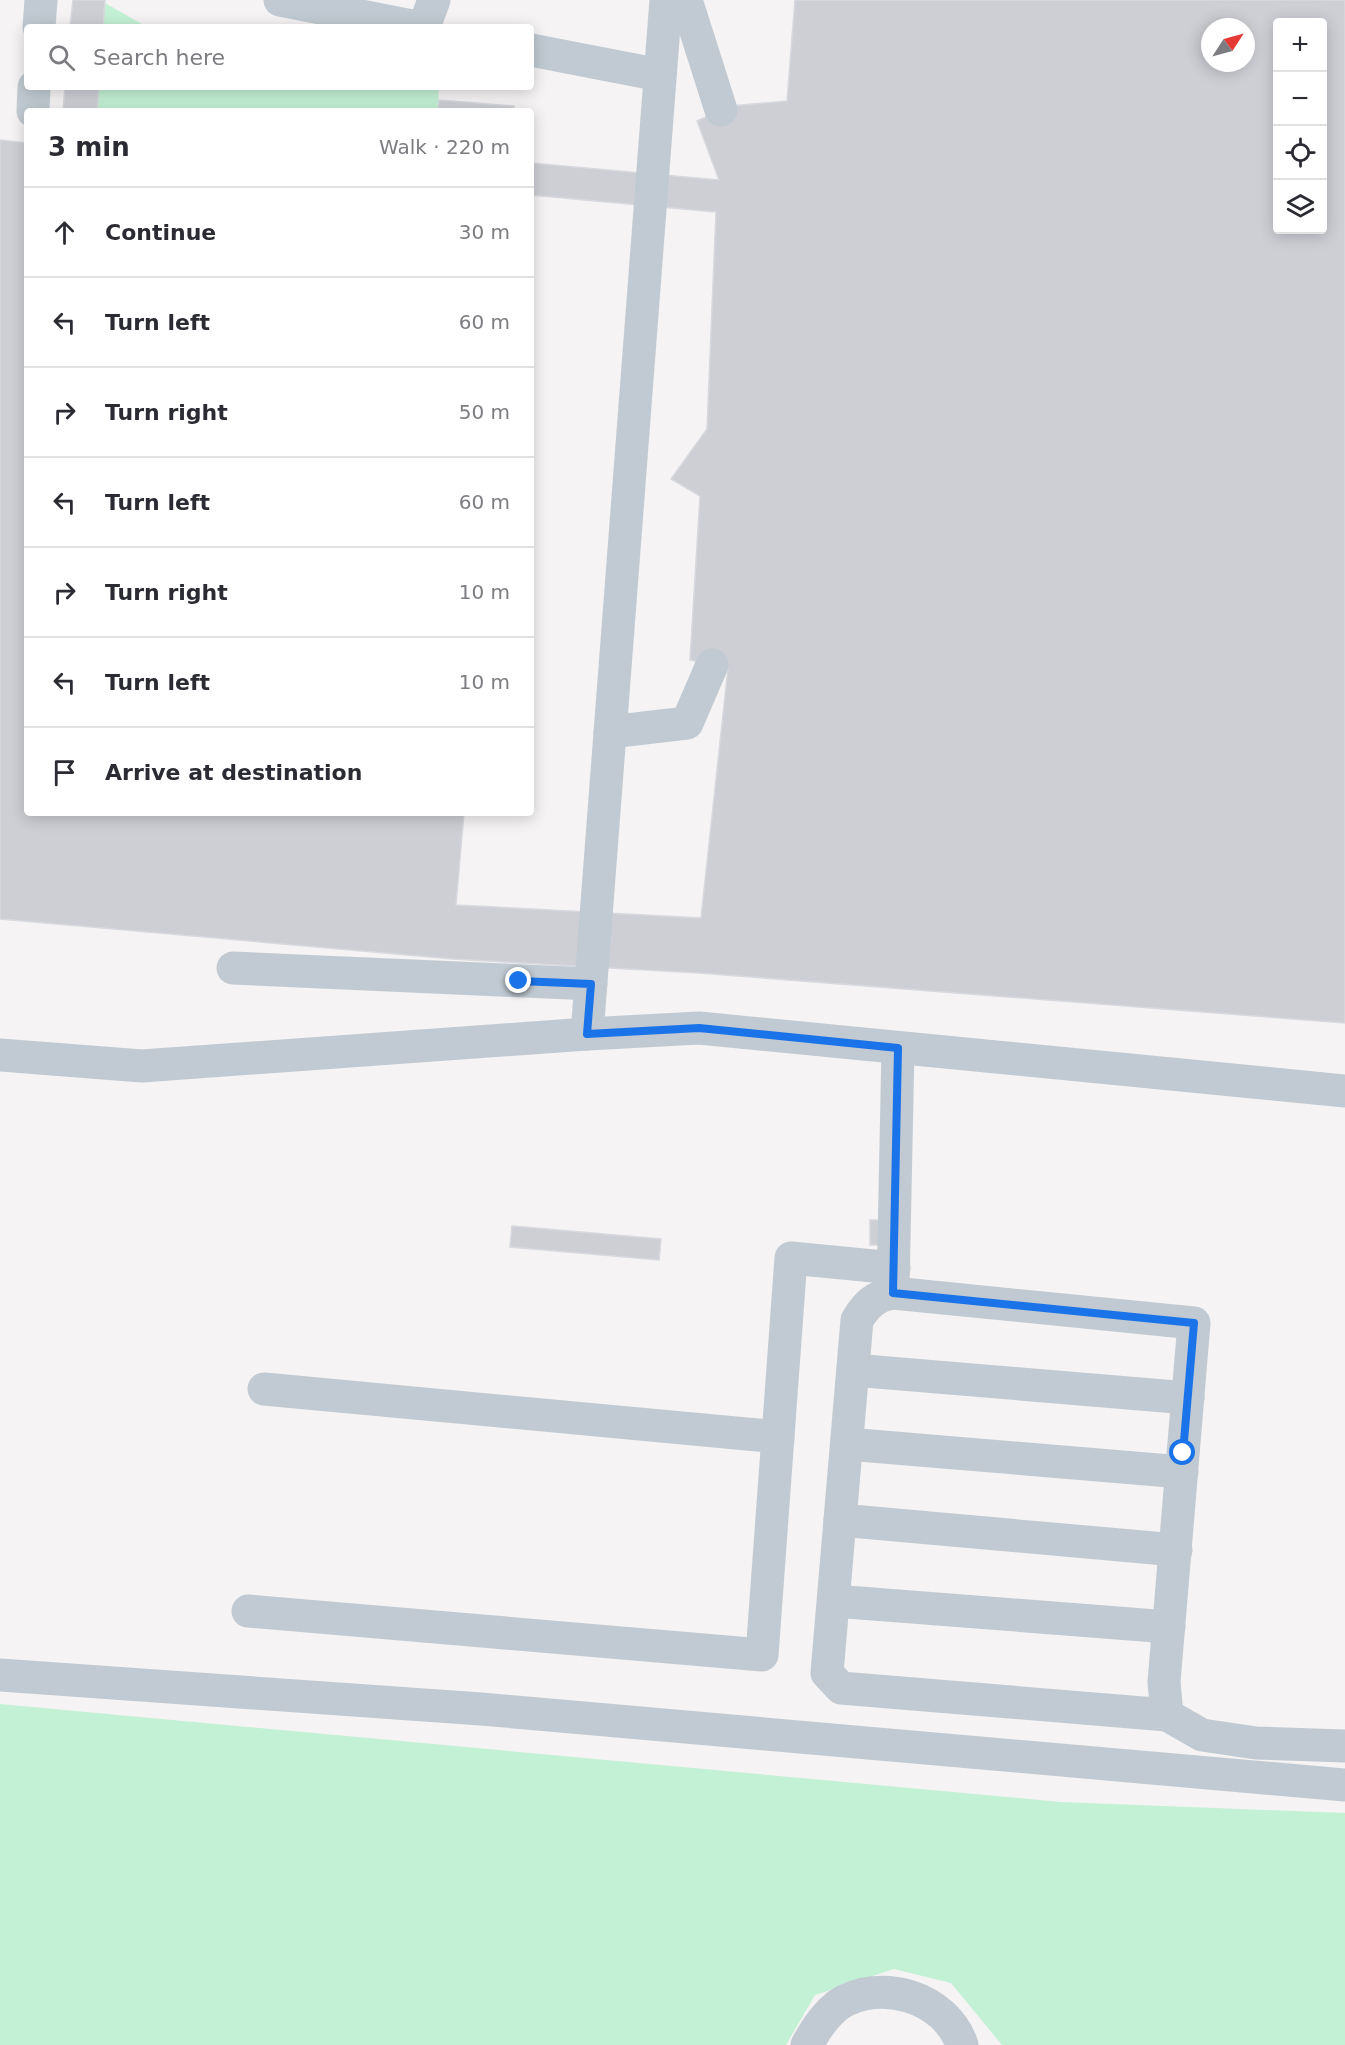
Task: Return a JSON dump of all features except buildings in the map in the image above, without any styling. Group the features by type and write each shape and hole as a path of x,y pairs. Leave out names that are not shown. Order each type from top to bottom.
{"lane":[{"path":"39,24 41,0"},
{"path":"280,0 402,24"},
{"path":"425,24 434,0"},
{"path":"587,1034 666,0"},
{"path":"686,0 721,110"},
{"path":"534,51 660,75"},
{"path":"33,108 34,90"},
{"path":"610,732 687,723 712,665"},
{"path":"233,968 591,984"},
{"path":"0,1055 142,1066 699,1028 1345,1091"},
{"path":"898,1048 894,1280 882,1295 866,1305 857,1320 827,1672 841,1688 1167,1715 1202,1735 1256,1743 1345,1746"},
{"path":"248,1611 762,1654 791,1258 894,1280 1194,1323 1164,1682 1167,1715"},
{"path":"853,1371 1188,1398"},
{"path":"264,1389 778,1437"},
{"path":"847,1444 1182,1472"},
{"path":"840,1520 1176,1550"},
{"path":"834,1601 1169,1627"},
{"path":"0,1675 481,1709 1345,1785"},
{"path":"807,2045 818,2024 839,2005 864,1994 892,1992 919,1999 943,2014 962,2045"}],"green space":[{"path":"105,3 142,24 103,24"},
{"path":"99,90 439,90 438,108 97,108"},
{"path":"0,1704 1061,1802 1345,1813 1345,2045 1002,2045 951,1983 894,1969 815,1995 786,2045 0,2045"}],"route":[{"path":"519,981 591,984 587,1034 699,1028 898,1048 893,1293 1194,1323 1183,1453"}]}
